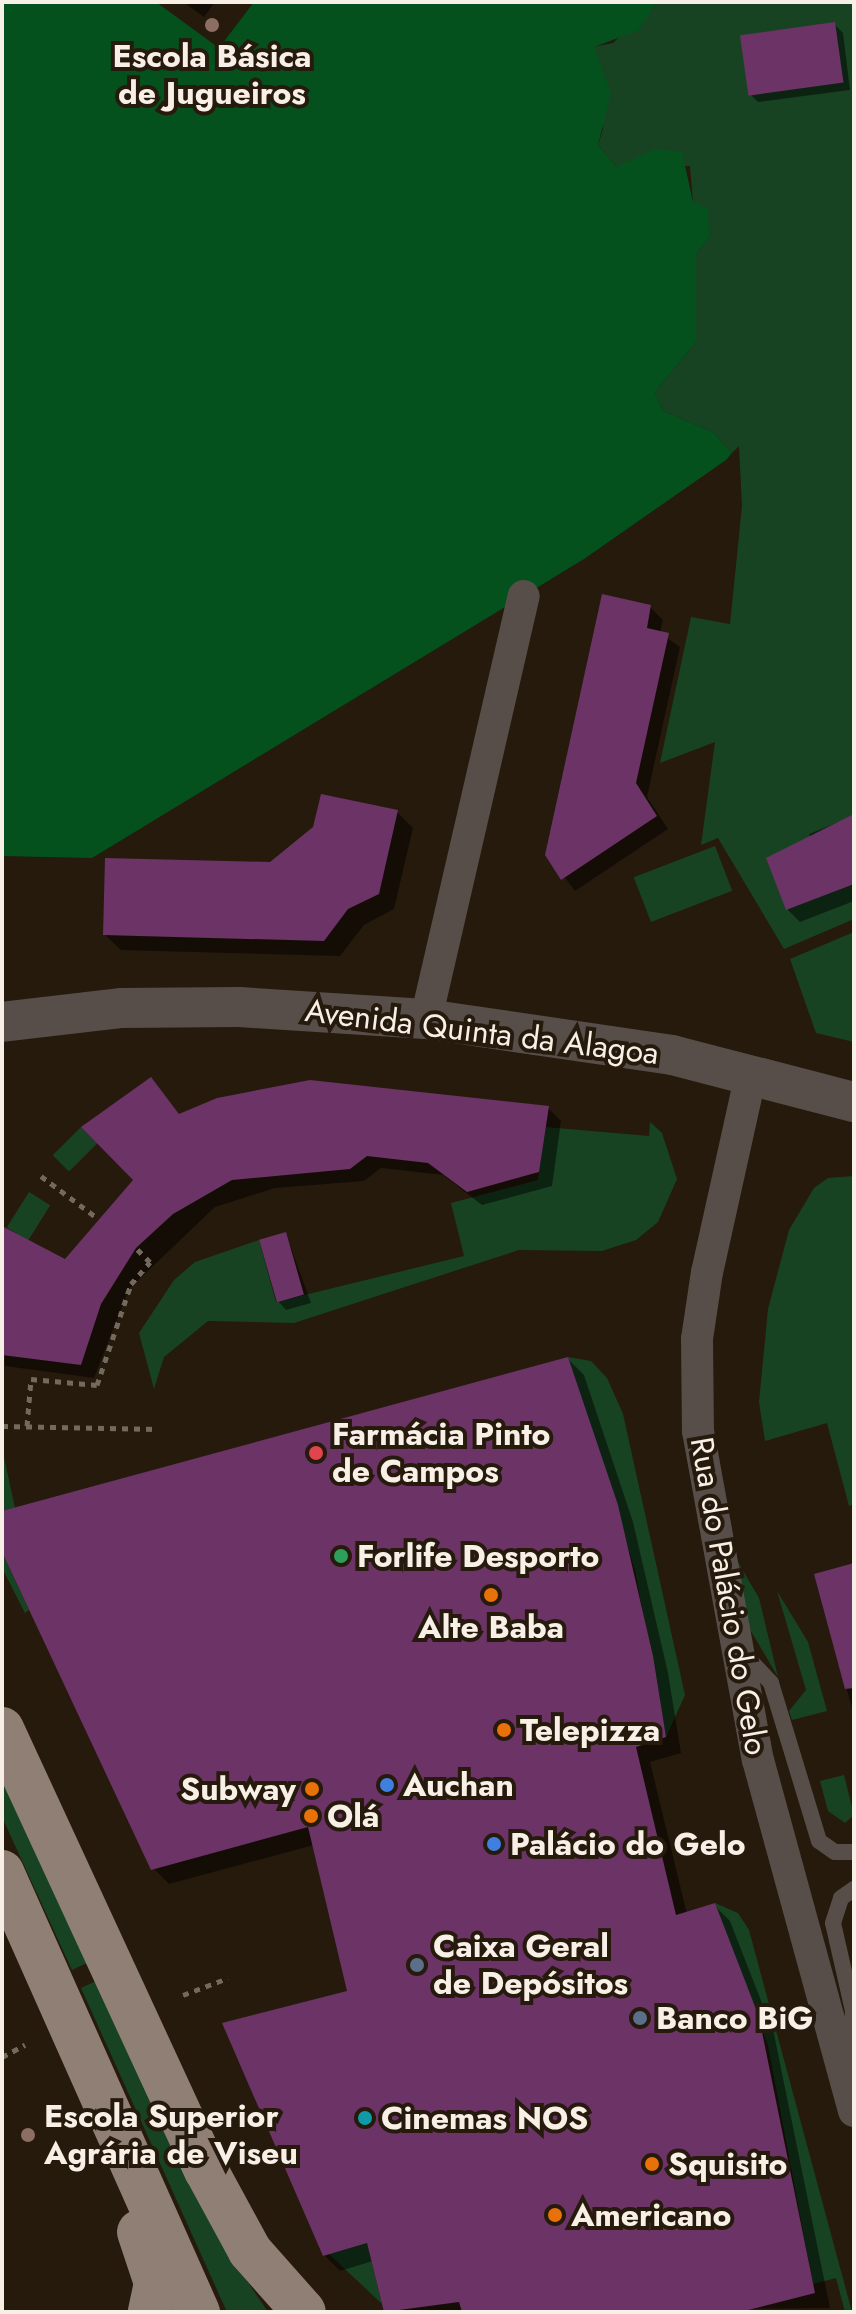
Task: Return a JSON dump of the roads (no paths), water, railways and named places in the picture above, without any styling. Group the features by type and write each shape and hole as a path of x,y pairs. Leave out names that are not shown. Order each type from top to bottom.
{"main road":[{"path":"2,1729 206,2170 250,2251 304,2312"},
{"path":"2,1872 94,2072 198,2312"},
{"path":"94,2072 113,2169 153,2266 150,2312"}],"street":[{"path":"426,1019 524,596"},
{"name":"Avenida Quinta da Alagoa","path":"4,1022 122,1008 224,1007 426,1019 751,1074 854,1102"},
{"name":"Rua do Palácio do Gelo","path":"751,1074 707,1272 696,1382 733,1642 850,2096"}],"lane":[{"path":"733,1642 771,1683 819,1841 835,1852 854,1852"},
{"path":"850,2096 853,2011 833,1923 841,1898 854,1889"}],"place":[{"name":"Escola Básica de Jugueiros","path":"212,25"},
{"name":"Farmácia Pinto de Campos","path":"316,1453"},
{"name":"Forlife Desporto","path":"341,1556"},
{"name":"Alte Baba","path":"491,1595"},
{"name":"Telepizza","path":"504,1730"},
{"name":"Auchan","path":"387,1785"},
{"name":"Subway","path":"312,1789"},
{"name":"Olá","path":"311,1816"},
{"name":"Palácio do Gelo","path":"494,1844"},
{"name":"Caixa Geral de Depósitos","path":"417,1965"},
{"name":"Banco BiG","path":"640,2018"},
{"name":"Cinemas NOS","path":"365,2118"},
{"name":"Escola Superior Agrária de Viseu","path":"28,2135"},
{"name":"Squisito","path":"652,2164"},
{"name":"Americano","path":"555,2215"}]}
